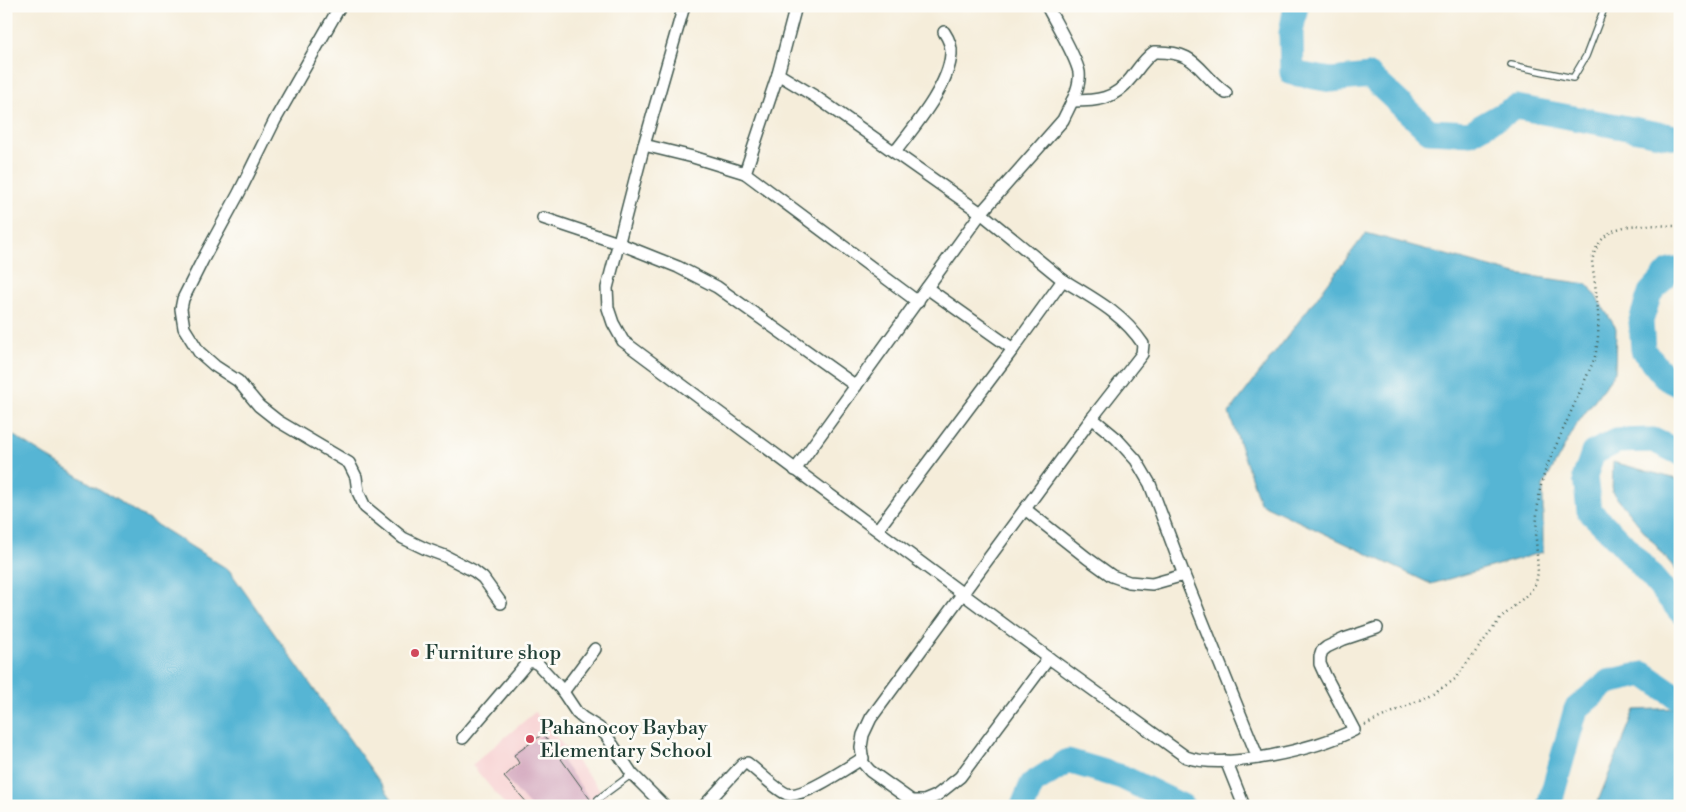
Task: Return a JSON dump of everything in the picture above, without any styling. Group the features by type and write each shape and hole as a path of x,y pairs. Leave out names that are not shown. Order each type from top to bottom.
{"street":[{"path":"340,6 275,120 183,299 181,308 184,328 199,352 215,366 238,381 268,414 349,463 356,477 361,501 373,515 403,538 474,571 483,578 501,603"},
{"path":"684,6 644,145 607,288 608,308 613,323 623,341 1049,658 1186,757 1197,761 1258,758 1296,751 1339,738 1354,730 1320,664 1320,657 1322,651 1327,647 1344,638 1377,628"},
{"path":"745,173 778,74 796,6"},
{"path":"795,470 981,213 1063,120 1072,101 1079,74 1076,62 1047,6"},
{"path":"895,152 929,107 941,84 951,53 949,40 944,32"},
{"path":"1072,101 1106,98 1124,87 1150,54 1166,51 1178,53 1194,61 1214,84 1226,93"},
{"path":"778,74 816,97 981,213 1063,280 1115,312 1143,344 1142,354 1092,418 871,718 863,736 861,747 863,763 870,771 911,803 924,801 936,796 960,777 1049,658"},
{"path":"644,145 693,157 745,173 918,302"},
{"path":"542,218 618,243 678,267 717,287 856,386"},
{"path":"878,530 1063,280"},
{"path":"927,288 1013,349"},
{"path":"1092,418 1116,438 1136,460 1150,484 1258,758"},
{"path":"1025,509 1112,576 1129,582 1152,584 1184,574"},
{"path":"563,692 595,649"},
{"path":"463,738 527,663 532,661 538,664 563,692 577,713 606,735 632,774 664,806"},
{"path":"704,806 743,764 747,763 755,768 786,794 794,795 809,790 863,758"},
{"path":"1226,761 1244,806"}],"lane":[{"path":"1511,65 1573,78 1586,56 1605,6"},
{"path":"598,799 632,774"}],"path":[{"path":"1354,730 1446,686 1455,679 1500,619 1530,592 1536,583 1538,572 1537,512 1540,489 1546,468 1598,347 1598,316 1592,261 1594,252 1607,234 1616,228 1638,225 1680,226"}],"shaded area":[{"name":"Pahanocoy Baybay Elementary School","path":"535,712 614,806 506,806 472,765"}],"water":[{"path":"1366,233 1516,274 1588,284 1616,328 1615,372 1577,424 1543,486 1543,552 1431,584 1260,503 1229,413"},
{"path":"6,431 229,570 397,806 6,806"},
{"path":"1613,462 1680,480 1680,575 1612,492"},
{"path":"1680,708 1680,806 1596,806 1635,710"}],"building":[{"path":"543,734 595,806 530,806 504,777 519,763 514,755"}],"waterway":[{"path":"1296,6 1291,33 1292,73 1331,80 1370,76 1429,131 1470,133 1516,107 1680,138"},
{"path":"1680,269 1670,271 1650,293 1641,321 1643,350 1666,378 1680,385"},
{"path":"1680,453 1653,440 1617,441 1593,453 1585,476 1589,511 1636,559 1680,611"},
{"path":"1549,806 1576,709 1608,682 1644,674 1677,697 1680,697"},
{"path":"1023,806 1032,784 1068,761 1122,777 1182,806"}],"place":[{"name":"Furniture shop","path":"415,653"},
{"name":"Pahanocoy Baybay Elementary School","path":"530,739"}]}
